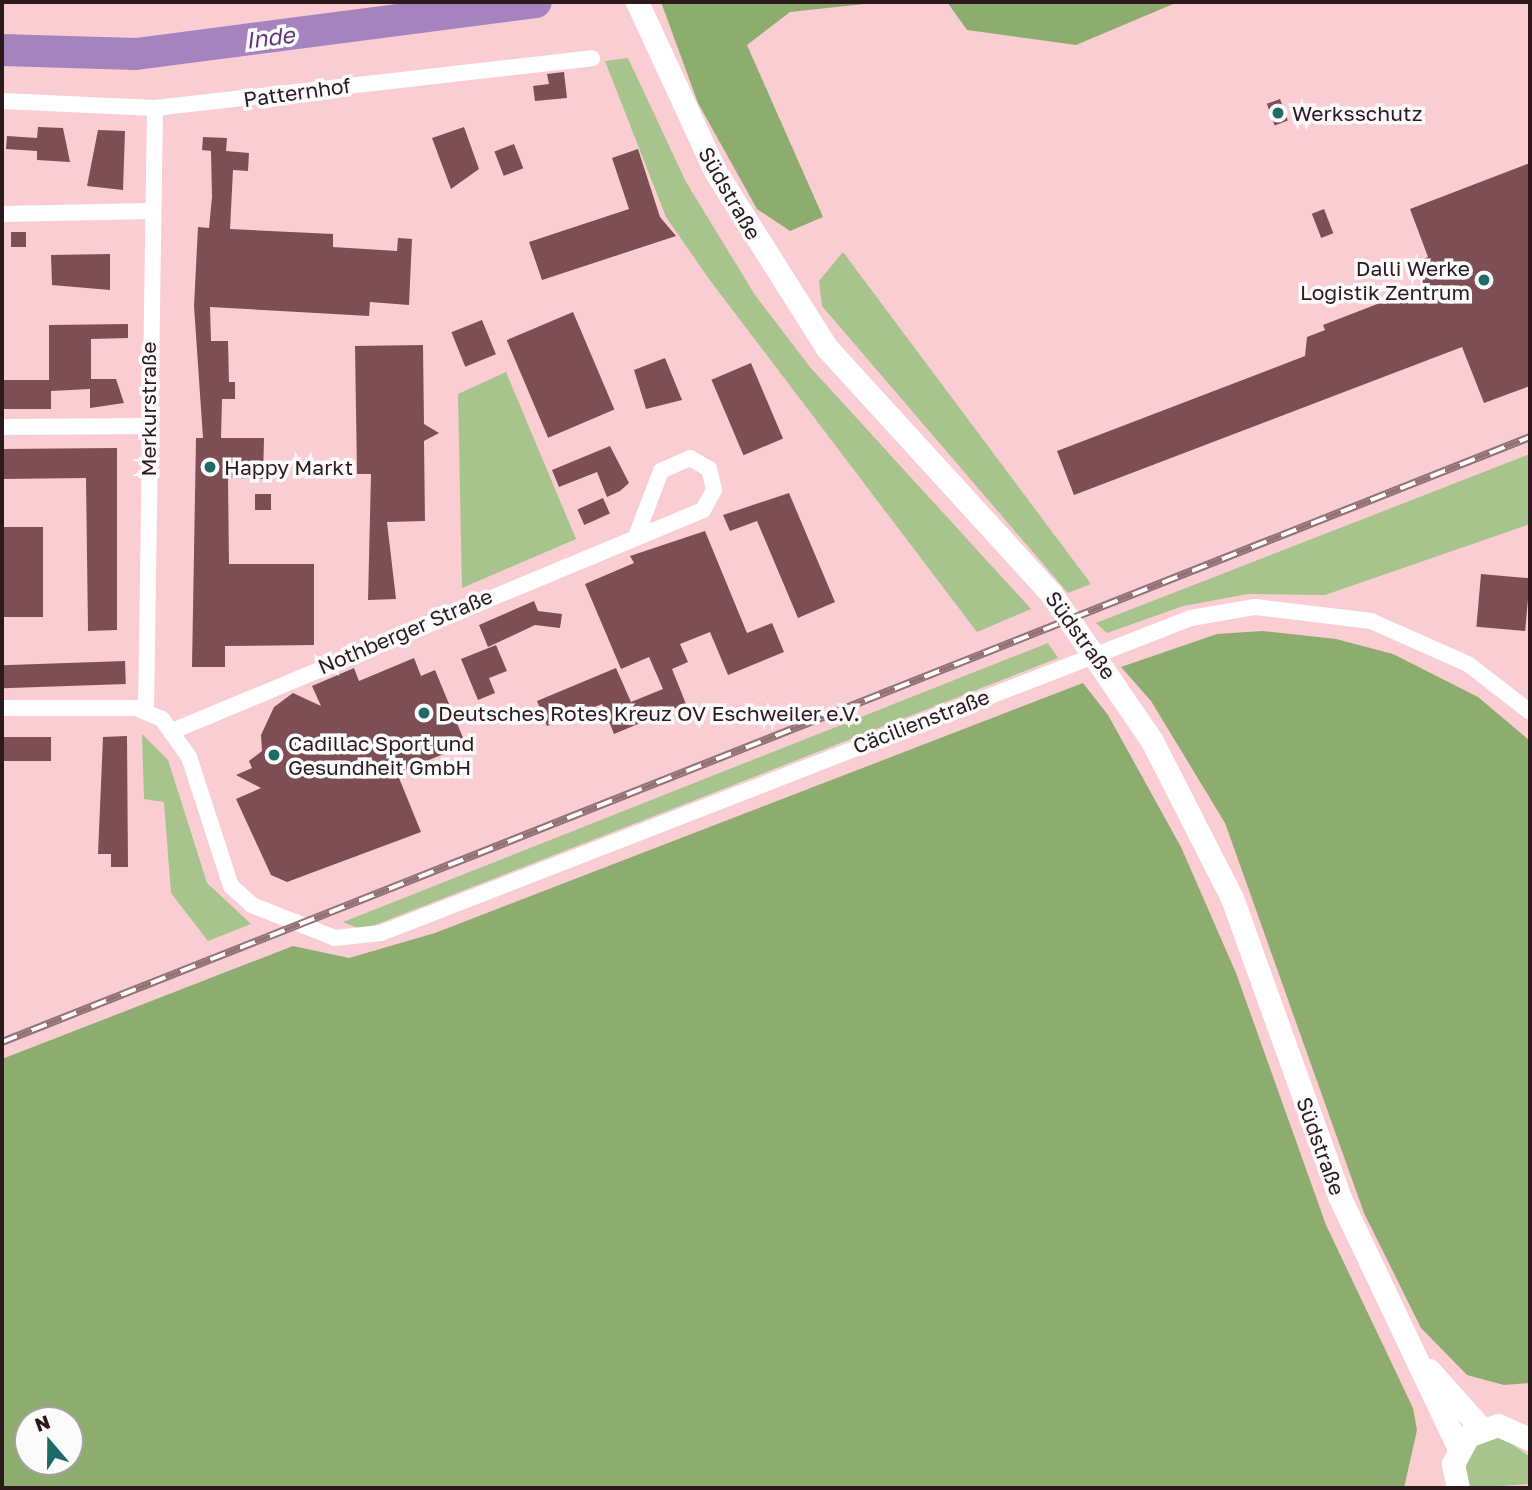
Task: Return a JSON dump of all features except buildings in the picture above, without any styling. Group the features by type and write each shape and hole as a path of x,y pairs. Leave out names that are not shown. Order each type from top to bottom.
{"main road":[{"name":"Südstraße","path":"637,2 646,28 715,171 827,348 1050,592 1117,684 1232,898 1339,1196 1405,1341 1458,1447"},
{"name":"Südstraße","path":"1405,1341 1481,1428"},
{"path":"1453,1486 1458,1447 1481,1428 1525,1428"}],"street":[{"name":"Patternhof","path":"2,100 155,108 592,58"},
{"name":"Merkurstraße","path":"146,710 150,211 155,108"},
{"path":"2,214 150,211"},
{"path":"2,427 148,426"},
{"name":"Nothberger Straße","path":"175,730 637,534 703,510 714,490 709,469 690,458 662,471 637,534"},
{"name":"Cäcilienstraße","path":"175,730 231,886 252,905 305,929 335,938 381,933 1139,636 1255,607 1320,611 1418,638 1479,671 1530,712"},
{"path":"2,708 146,710 175,730"}],"green space":[{"path":"661,2 883,2 790,12 747,45 823,217 790,231 757,209 698,103"},
{"path":"947,2 1178,2 1076,45 967,30"},
{"path":"628,58 686,182 755,295 810,367 1031,609 977,632 709,279 666,217 605,61"},
{"path":"843,252 1091,584 1068,593 822,306 819,281"},
{"path":"506,372 576,539 462,588 458,394"},
{"path":"1530,454 1530,524 1325,595 1248,594 1183,606 1107,633 1096,623"},
{"path":"1262,631 1336,639 1393,654 1478,697 1530,741 1530,1383 1504,1385 1467,1375 1421,1328 1364,1213 1225,823 1151,701 1121,667 1217,634"},
{"path":"1048,643 1058,658 362,930 343,922"},
{"path":"1083,683 1108,715 1181,847 1236,973 1326,1225 1413,1408 1417,1430 1404,1488 2,1488 2,1059 293,946 349,958 435,933"},
{"path":"142,734 168,760 207,883 251,924 208,941 171,893 164,802 144,799"},
{"path":"1499,1435 1529,1456 1528,1484 1470,1488 1465,1463 1473,1446"}],"waterway":[{"name":"Inde","path":"2,50 136,54 536,2"}],"railway":[{"path":"2,1042 1530,437"}],"place":[{"name":"Werksschutz","path":"1278,113"},
{"name":"Dalli Werke Logistik Zentrum","path":"1484,280"},
{"name":"Happy Markt","path":"210,467"},
{"name":"Deutsches Rotes Kreuz OV Eschweiler e.V.","path":"424,713"},
{"name":"Cadillac Sport und Gesundheit GmbH","path":"274,755"}]}
